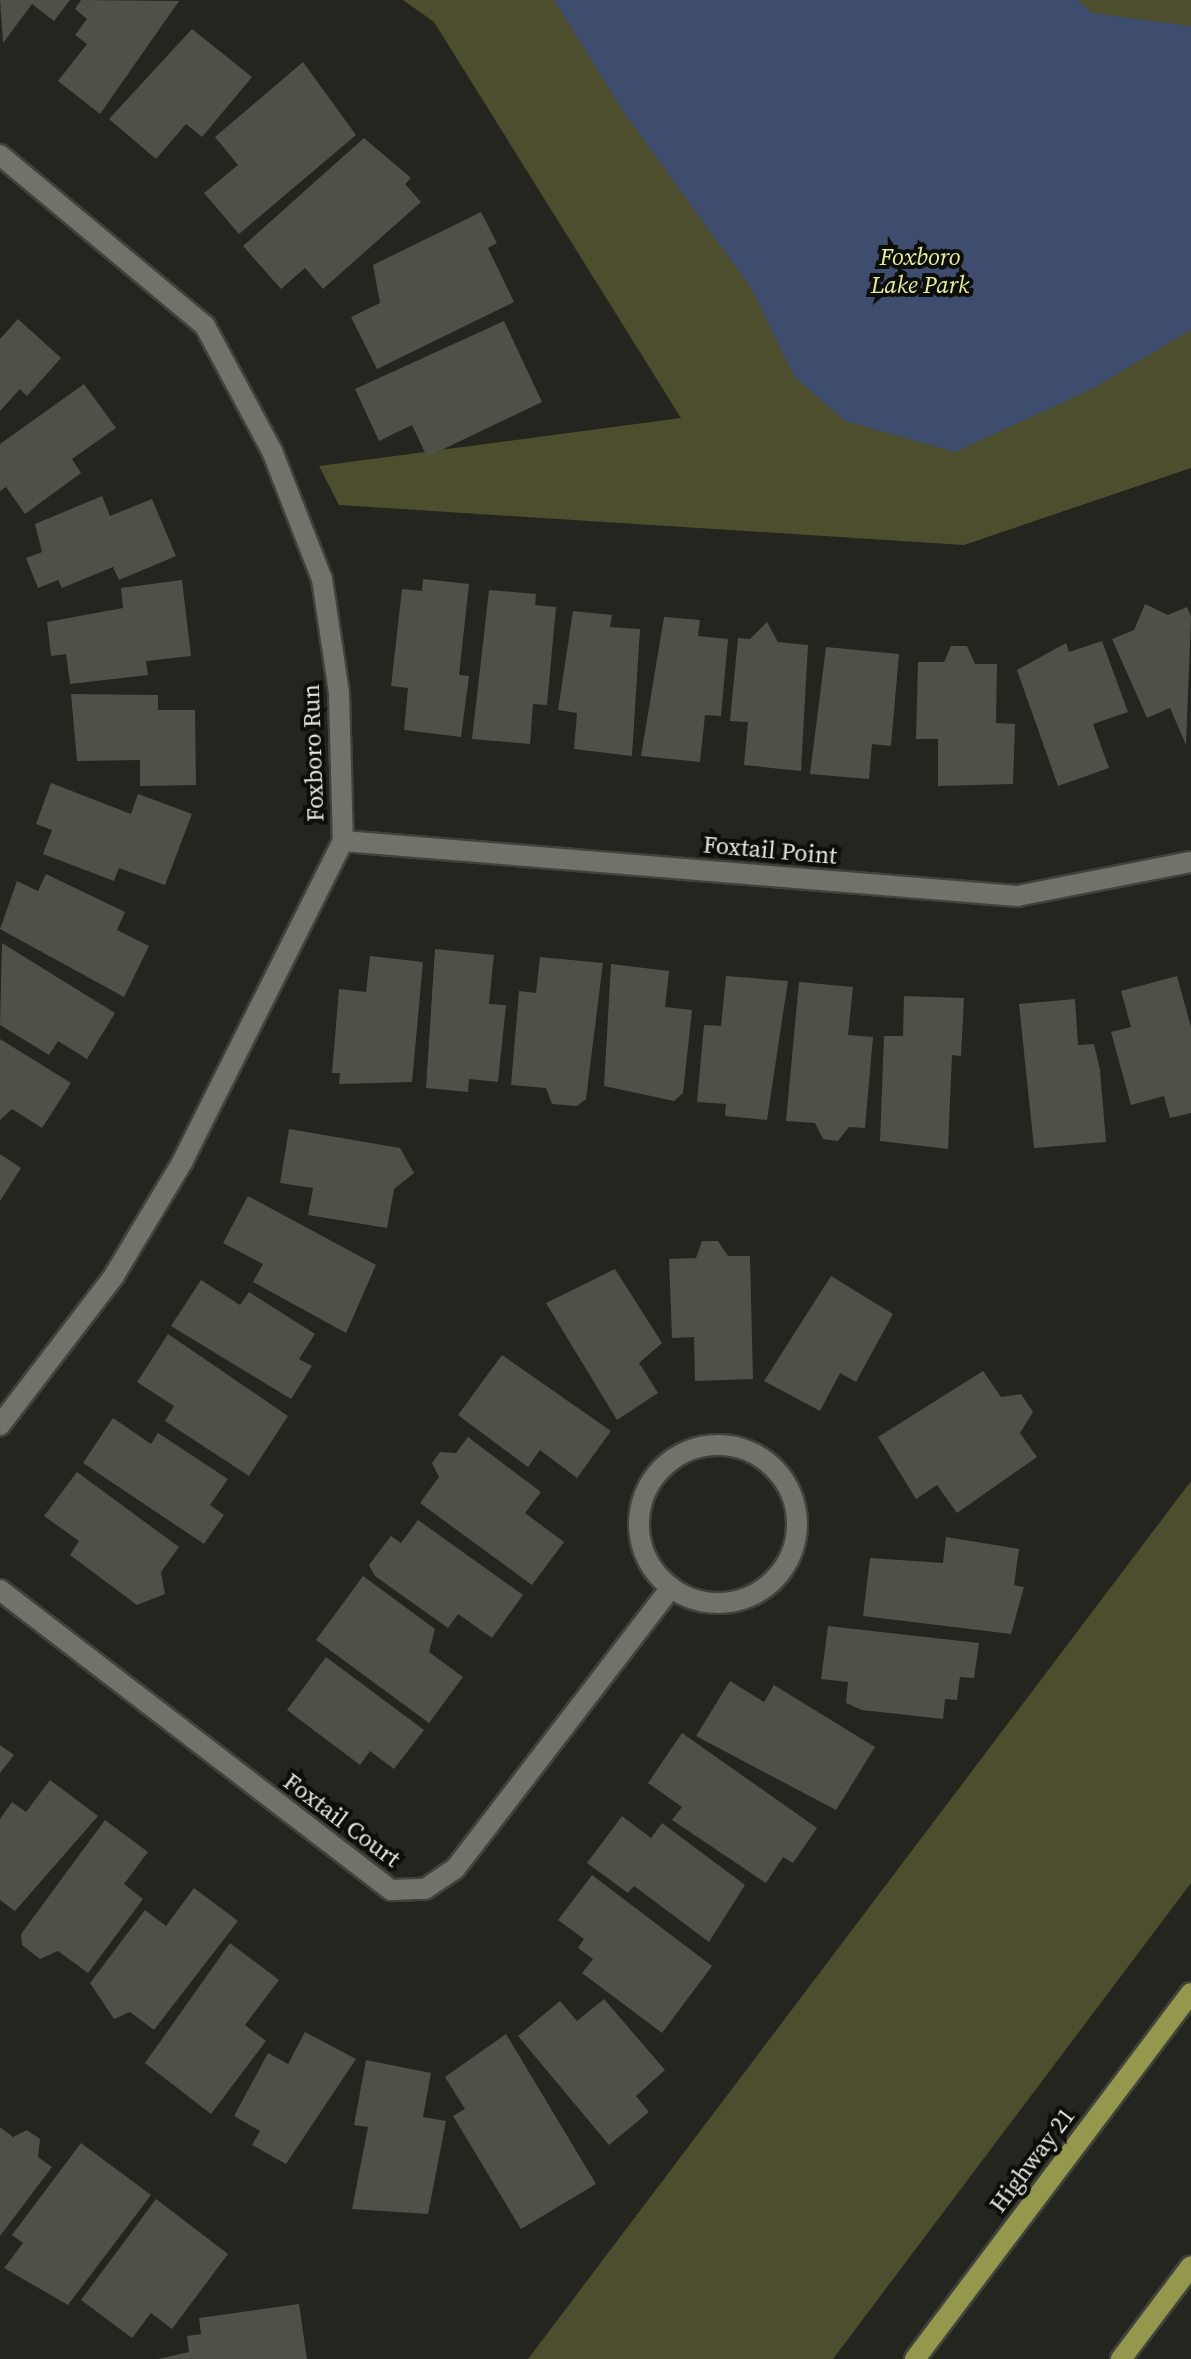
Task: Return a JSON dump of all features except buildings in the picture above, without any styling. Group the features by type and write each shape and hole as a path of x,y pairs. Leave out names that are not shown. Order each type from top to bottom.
{"main road":[{"name":"Highway 21","path":"915,2359 1191,1993"},
{"path":"1121,2359 1191,2266"}],"street":[{"name":"Foxboro Run","path":"0,155 205,326 272,451 322,579 339,693 343,841 183,1161 114,1276 0,1425"},
{"name":"Foxtail Point","path":"343,841 1017,896 1191,862"},
{"path":"715,1445 765,1460 795,1503 791,1556 777,1578 731,1603 705,1603 671,1587 645,1557 639,1531 650,1482 690,1450 715,1445"},
{"name":"Foxtail Court","path":"0,1590 391,1890 425,1889 455,1869 671,1587"}],"green space":[{"name":"Foxboro Lake Park","path":"403,0 1191,0 1191,468 964,545 339,505 319,466 681,418 434,22"},
{"path":"1191,1481 1191,1883 833,2359 528,2359"}],"water":[{"path":"554,0 1077,0 1092,13 1191,26 1191,330 1092,389 955,452 845,421 794,376 751,288 623,111"}]}
